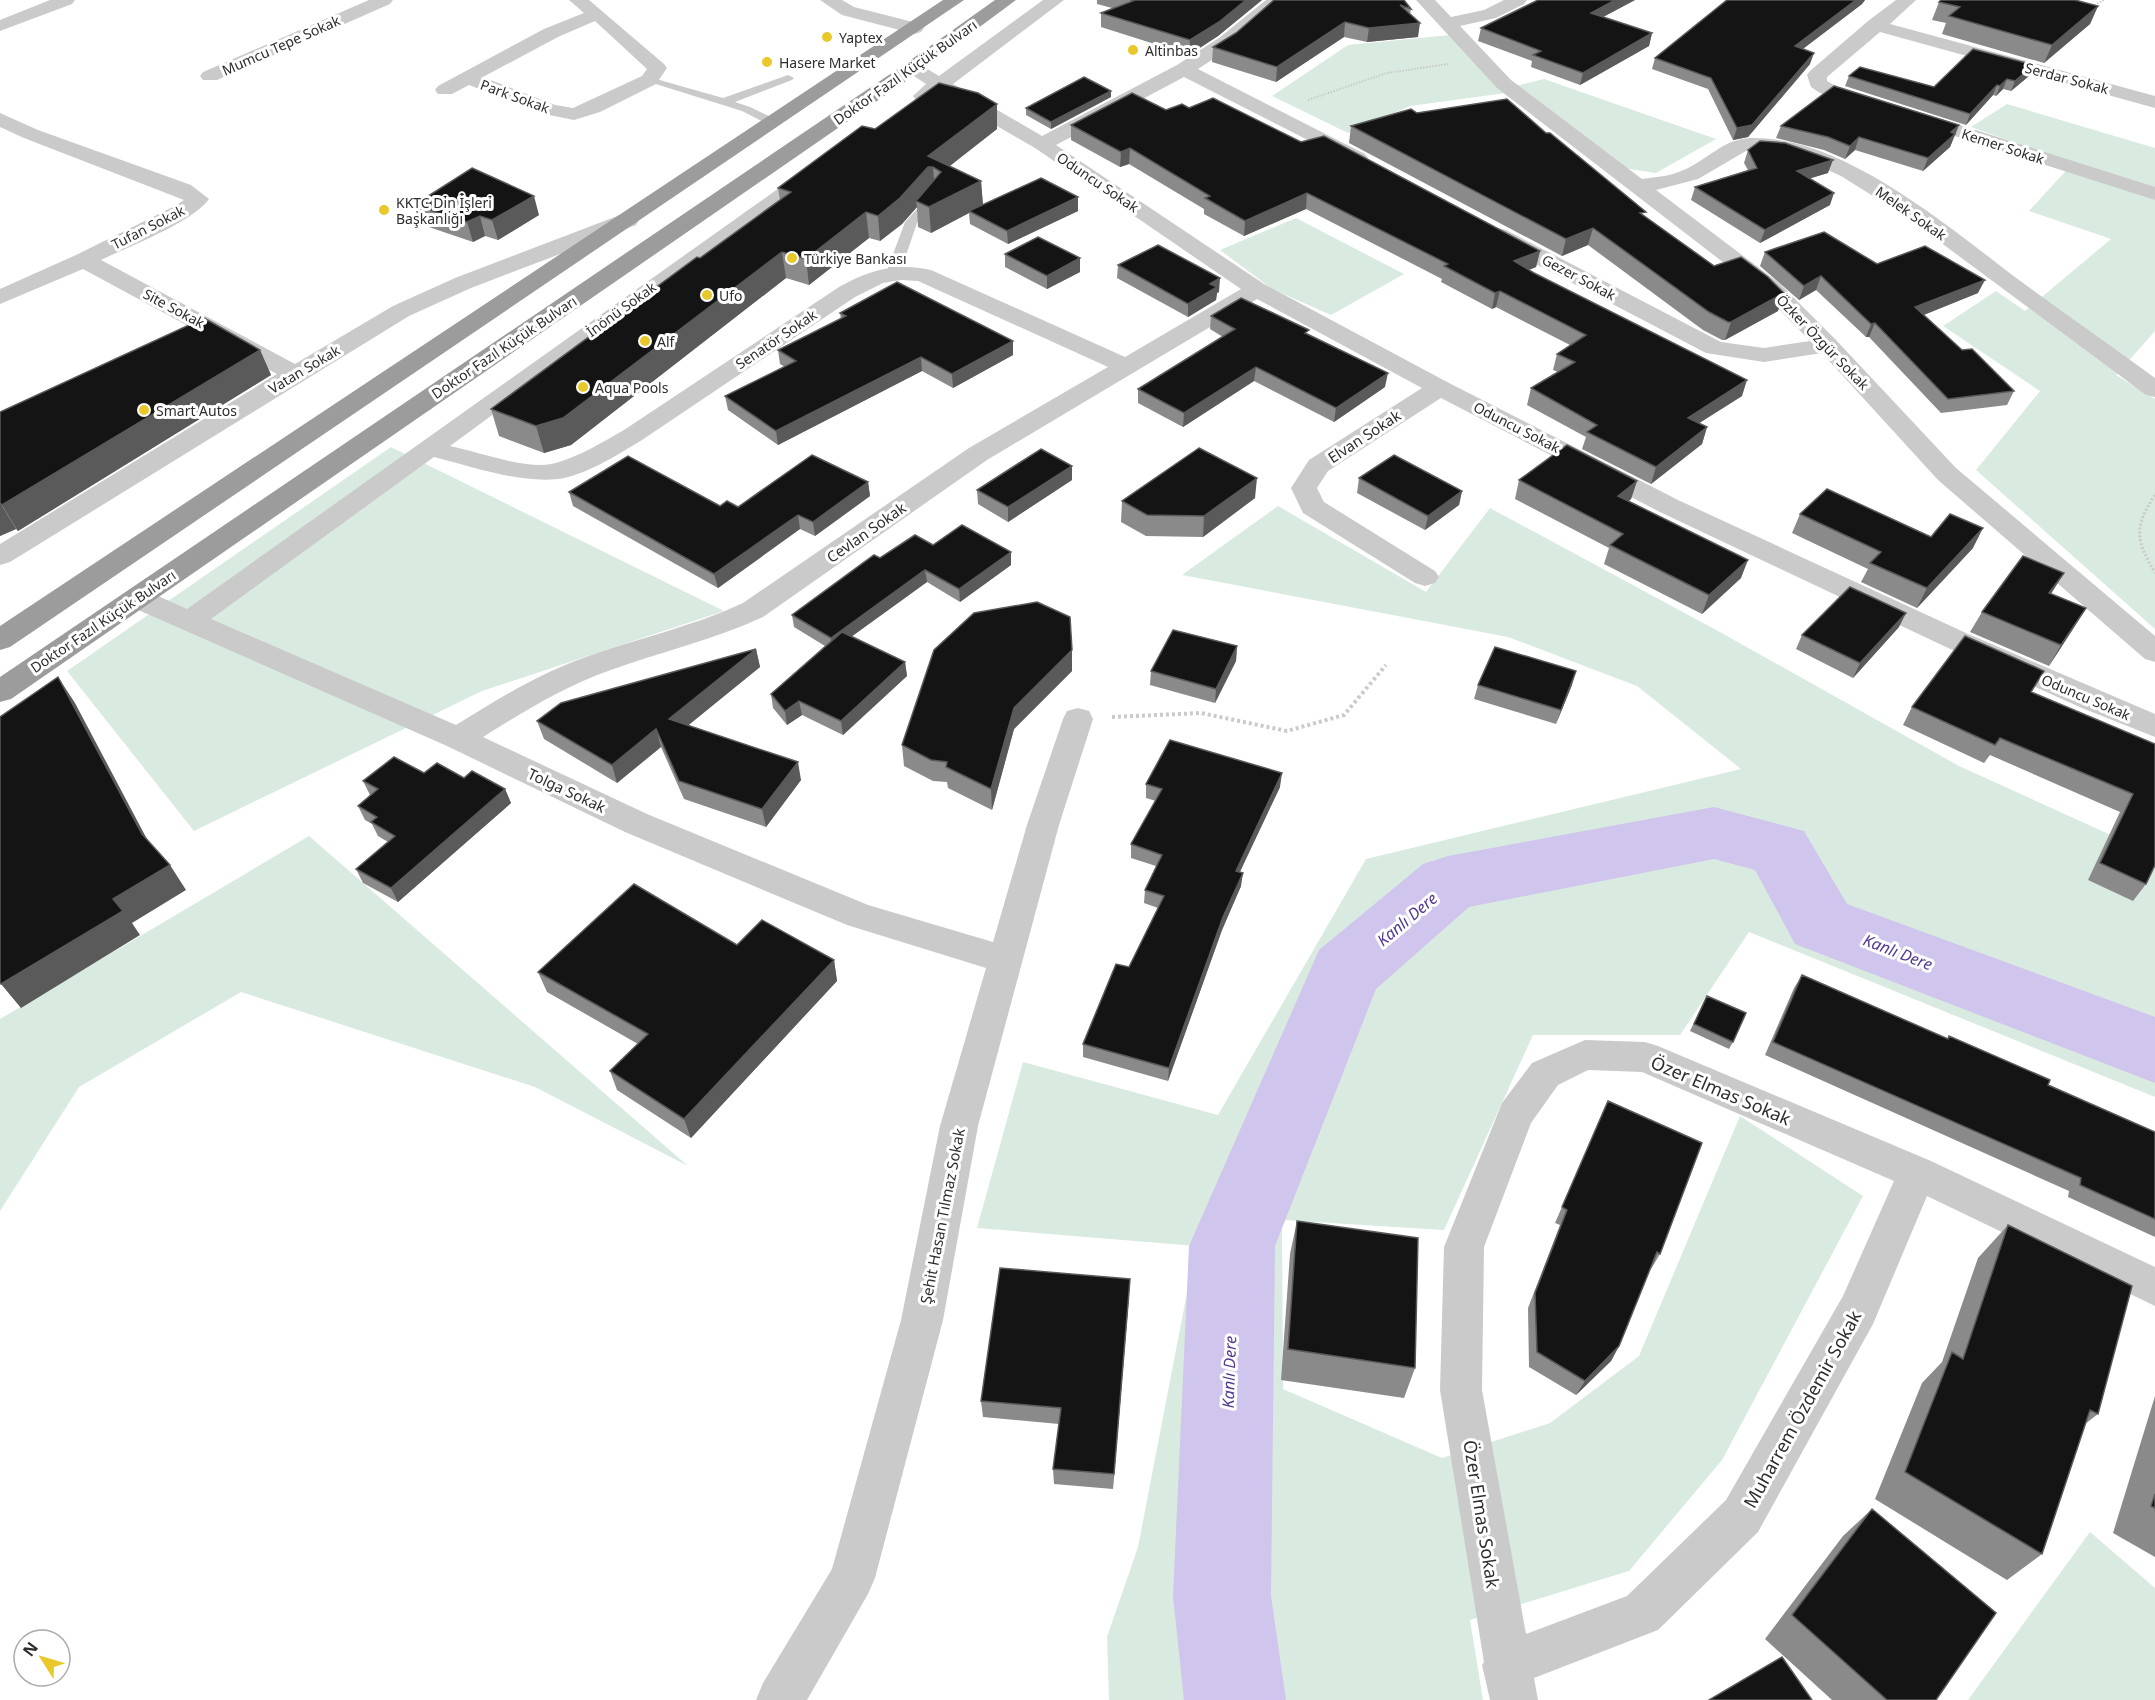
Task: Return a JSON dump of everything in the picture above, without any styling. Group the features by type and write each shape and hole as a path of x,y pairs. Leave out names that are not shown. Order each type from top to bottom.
{"highway":[{"name":"Doktor Fazıl Küçük Bulvarı","path":"0,640 955,0"},
{"name":"Doktor Fazıl Küçük Bulvarı","path":"0,692 912,68 1007,0"}],"street":[{"path":"0,26 66,0"},
{"name":"Mumcu Tepe Sokak","path":"210,76 384,0"},
{"path":"578,0 597,14 653,74"},
{"path":"829,0 848,11 915,28"},
{"path":"901,112 1055,0"},
{"path":"1042,144 1184,69 1226,42 1277,0"},
{"name":"Özker Özgür Sokak","path":"1425,0 1504,84 1771,288 1828,345 1947,474 2155,652"},
{"path":"1449,23 1490,14 1518,0"},
{"path":"1874,25 1907,0"},
{"path":"445,90 551,33 597,14"},
{"name":"Kemer Sokak","path":"1874,25 1817,75 1818,82 1827,89 2155,194"},
{"name":"Serdar Sokak","path":"1874,25 2155,102"},
{"name":"Oduncu Sokak","path":"912,68 939,86 1042,144 1256,289 1440,388 1669,506 1956,640 2092,701 2155,726"},
{"path":"1184,69 1374,167"},
{"name":"Park Sokak","path":"468,78 551,110 574,114 593,108 653,74"},
{"name":"Tufan Sokak","path":"0,119 31,134 183,190 198,199 183,211 84,260 0,297"},
{"name":"Melek Sokak","path":"1638,186 1689,176 1709,165 1733,147 1750,144 1777,146 1816,156 1876,188 2155,390"},
{"name":"İnönü Sokak","path":"189,621 834,158"},
{"name":"Vatan Sokak","path":"0,556 401,311 463,283 628,220"},
{"name":"Gezer Sokak","path":"1478,224 1715,348 1764,355 1828,345"},
{"name":"Site Sokak","path":"84,260 295,374"},
{"name":"Senatör Sokak","path":"428,448 529,472 559,471 607,451 847,292 868,280 893,273 923,275 1126,366"},
{"name":"Cevlan Sokak","path":"458,738 558,680 596,664 723,625 753,610 978,454 1256,289"},
{"path":"2129,371 2153,359"},
{"name":"Elvan Sokak","path":"1425,577 1313,507 1304,488 1318,466 1440,388"},
{"name":"Tolga Sokak","path":"137,598 458,738 636,823 859,916 1005,960"},
{"name":"Şehit Hasan Tılmaz Sokak","path":"780,1700 852,1578 922,1320 959,1126 1043,825 1078,719"},
{"name":"Özer Elmas Sokak","path":"1510,1682 1461,1390 1464,1247 1515,1115 1545,1074 1585,1055 1645,1057 1917,1173 2155,1287"},
{"name":"Muharrem Özdemir Sokak","path":"1510,1682 1642,1614 1742,1515 1858,1310 1917,1173"}],"lane":[{"path":"653,74 746,109 773,123"},
{"path":"724,102 788,78"},
{"path":"893,273 911,222 934,198"}],"path":[{"path":"2084,5 2094,8 2104,0"},
{"path":"1273,113 1387,73 1481,59"},
{"path":"2155,495 2144,510 2138,526 2138,544 2155,573"},
{"path":"1078,719 1201,713 1287,731 1344,715 1386,665"}],"green space":[{"path":"1450,35 1506,93 1410,106 1348,133 1272,96 1348,45"},
{"path":"1544,79 1716,139 1656,173 1623,168 1516,86"},
{"path":"2007,104 2155,148 2155,331 2116,375 2155,399 2155,629 1976,470 2040,391 1943,326 1996,291 2025,311 2111,239 2029,211 2073,163 1971,127"},
{"path":"1296,218 1404,274 1331,315 1272,289 1220,250"},
{"path":"391,447 724,611 482,691 194,831 67,671"},
{"path":"1278,506 1426,592 1490,508 1718,631 1959,766 2155,855 2155,1097 1749,932 1680,1035 1533,1035 1444,1230 1282,1220 1283,1389 1442,1458 1550,1423 1639,1356 1740,1116 1863,1196 1722,1460 1629,1571 1470,1620 1483,1700 1109,1700 1107,1637 1138,1547 1196,1246 977,1228 1023,1062 1218,1115 1366,859 1741,769 1637,686 1508,637 1182,575"},
{"path":"309,836 688,1166 535,1087 241,992 79,1087 0,1211 0,1019"},
{"path":"2090,1532 2155,1588 2155,1700 1968,1700"}],"building":[{"path":"1131,0 1246,0 1219,22 1190,40 1101,13 1133,1"},
{"path":"1274,0 1404,0 1411,9 1400,5 1420,23 1369,28 1345,22 1277,67 1213,47 1236,33"},
{"path":"1538,0 1615,0 1591,13 1652,33 1583,73 1533,55 1541,51 1481,28"},
{"path":"1727,0 1856,0 1795,46 1814,53 1752,125 1737,128 1711,78 1655,58"},
{"path":"1941,0 2075,0 2098,6 2052,45 1949,16 1960,7 1939,2"},
{"path":"1973,49 2034,65 2015,81 2007,79 2000,86 1997,85 1970,114 1849,76 1860,67 1934,87"},
{"path":"1084,77 1111,91 1051,122 1026,108"},
{"path":"939,83 978,93 997,104 928,156 981,181 929,207 916,201 941,172 928,167 900,198 878,216 866,212 806,259 782,252 563,418 536,426 491,409 697,257 700,258 791,192 778,188 862,126 875,129"},
{"path":"1834,86 1959,125 1951,132 1955,134 1928,158 1859,137 1850,146 1828,137 1781,126"},
{"path":"1132,93 1166,110 1182,104 1189,108 1213,98 1301,142 1324,136 1540,251 1514,261 1534,273 1747,380 1688,418 1707,427 1656,467 1587,432 1597,425 1531,388 1575,362 1557,354 1586,335 1500,291 1495,293 1444,266 1448,264 1307,193 1245,221 1205,198 1210,196 1130,148 1121,152 1071,125"},
{"path":"1507,99 1646,212 1640,213 1714,266 1741,257 1768,277 1784,293 1728,322 1709,312 1593,228 1566,239 1351,126 1411,109 1417,113"},
{"path":"1760,141 1785,143 1833,160 1797,171 1834,193 1765,230 1695,187 1757,168 1748,150"},
{"path":"472,168 534,196 492,220 480,216 467,222 414,205"},
{"path":"1041,178 1078,197 1007,231 969,211"},
{"path":"1824,232 1877,264 1925,246 1985,280 1915,307 1962,350 1972,349 2014,391 1948,399 1875,323 1871,324 1821,276 1804,286 1765,252"},
{"path":"1038,237 1080,258 1047,276 1005,254"},
{"path":"1158,245 1220,278 1210,284 1217,287 1188,304 1118,265"},
{"path":"897,282 1013,341 952,374 921,357 776,431 725,396 796,361 778,350 846,316 840,313"},
{"path":"1241,298 1309,330 1305,333 1388,373 1336,408 1256,367 1184,413 1138,389 1235,329 1211,316"},
{"path":"204,318 260,350 2,505 0,503 0,412"},
{"path":"1567,445 1637,481 1618,496 1748,560 1709,595 1610,545 1623,534 1519,480"},
{"path":"1199,448 1257,478 1204,516 1147,515 1122,501"},
{"path":"1041,449 1072,466 1008,507 977,490"},
{"path":"812,455 868,482 813,522 798,515 714,574 569,492 628,456 720,506 727,501 738,507"},
{"path":"1394,455 1462,491 1428,516 1359,478"},
{"path":"1827,489 1931,537 1950,514 1983,528 1927,588 1870,563 1881,552 1800,514"},
{"path":"962,525 1011,552 959,589 925,570 831,638 792,615 874,555 880,558 915,535 933,545"},
{"path":"2023,556 2064,573 2049,593 2086,608 2061,645 1982,612"},
{"path":"1850,587 1906,613 1860,663 1802,635"},
{"path":"1037,602 1070,617 1072,650 1014,708 991,789 946,767 947,762 931,760 902,745 934,650 974,613"},
{"path":"1173,630 1237,646 1216,689 1151,671"},
{"path":"842,632 905,662 841,721 799,701 785,711 771,694"},
{"path":"1965,636 2044,671 2031,692 2155,744 2155,865 2146,884 2100,863 2133,794 2000,738 1995,745 1912,707"},
{"path":"1495,647 1576,671 1561,710 1478,685"},
{"path":"756,649 669,719 798,762 762,809 679,781 656,729 612,765 537,721 561,703"},
{"path":"58,677 142,834 170,865 113,899 123,911 1,984 0,717"},
{"path":"1170,740 1282,773 1236,871 1243,873 1223,917 1169,1068 1083,1044 1116,964 1129,967 1164,896 1145,890 1162,855 1131,844 1162,789 1146,784"},
{"path":"394,757 424,773 437,763 464,778 472,771 505,789 391,888 356,869 395,836 371,822 377,817 358,806 378,789 363,781"},
{"path":"634,884 737,945 762,920 834,960 684,1119 610,1071 648,1034 538,972"},
{"path":"1802,975 1948,1039 1949,1036 2050,1080 2048,1085 2155,1132 2155,1219 2080,1185 2081,1178 1773,1042"},
{"path":"1707,996 1746,1013 1733,1042 1694,1024"},
{"path":"1608,1101 1702,1143 1660,1254 1657,1252 1619,1346 1585,1381 1537,1352 1535,1293 1567,1210 1562,1207"},
{"path":"1297,1221 1418,1238 1415,1368 1288,1349"},
{"path":"2008,1225 2132,1286 2098,1414 2090,1410 2042,1554 1905,1472 1952,1352 1963,1359"},
{"path":"1000,1268 1130,1279 1114,1474 1053,1469 1061,1408 981,1401"},
{"path":"2155,1494 2155,1508 2151,1506"},
{"path":"1872,1509 1996,1613 1936,1700 1887,1700 1792,1615"},
{"path":"1782,1657 1812,1700 1709,1700"}],"waterway":[{"name":"Kanlı Dere","path":"1235,1700 1222,1596 1232,1246 1346,971 1448,884 1714,833 1779,850 1821,924 2155,1050"}],"place":[{"name":"Yaptex","path":"827,37"},
{"name":"Altinbas","path":"1133,50"},
{"name":"Hasere Market","path":"767,62"},
{"name":"KKTC Din İşleri Başkanlığı","path":"384,210"},
{"name":"Türkiye Bankası","path":"792,258"},
{"name":"Ufo","path":"707,295"},
{"name":"Alf","path":"645,341"},
{"name":"Aqua Pools","path":"583,387"},
{"name":"Smart Autos","path":"144,410"}]}
